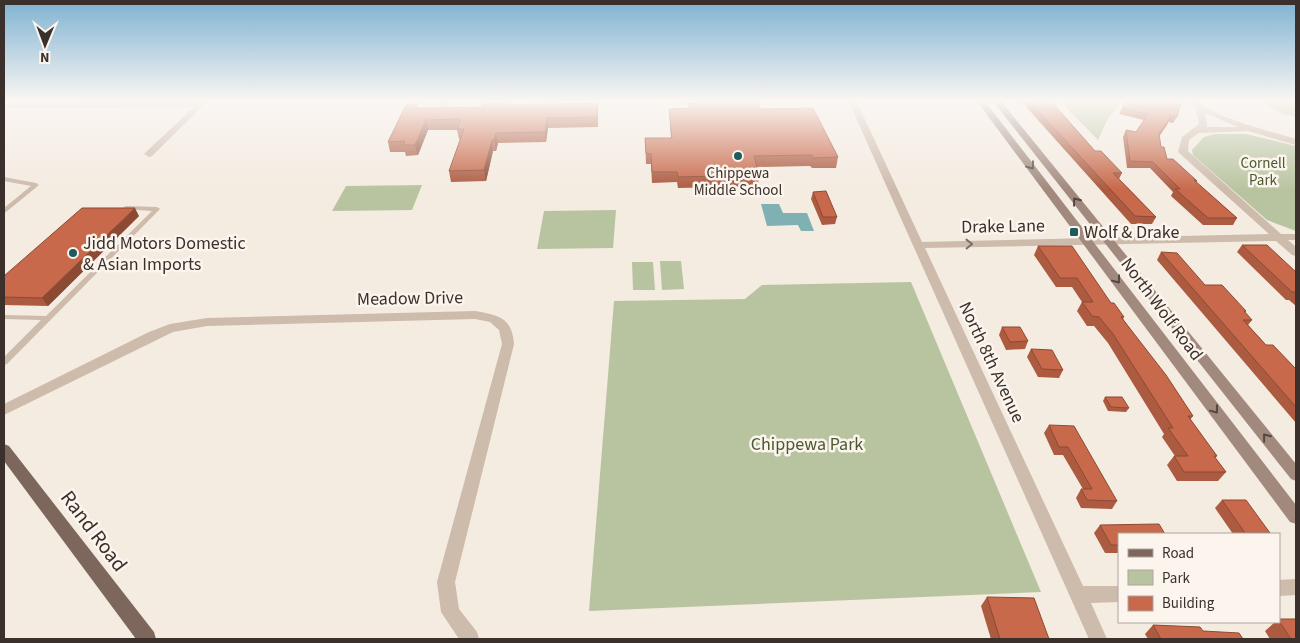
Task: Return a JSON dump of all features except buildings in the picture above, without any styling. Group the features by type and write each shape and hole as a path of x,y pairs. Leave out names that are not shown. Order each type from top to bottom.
{"main road":[{"name":"North Wolf Road","path":"1003,130 1296,516"},
{"name":"North Wolf Road","path":"1020,130 1296,475"},
{"name":"Rand Road","path":"4,450 148,639"}],"street":[{"path":"149,154 174,130"},
{"name":"North 8th Avenue","path":"866,130 1098,639"},
{"path":"1198,130 1185,139 1183,152 1296,253"},
{"path":"1254,130 1296,142"},
{"name":"Drake Lane","path":"920,245 1296,237"},
{"name":"Meadow Drive","path":"4,410 154,335 186,325 207,322 475,315 491,318 503,324 508,332 508,344 446,582 450,612 470,639"},
{"path":"1280,588 1296,587"},
{"path":"1078,595 1118,594"}],"lane":[{"path":"4,179 36,185 4,210"},
{"path":"4,362 157,208 121,208"},
{"path":"4,318 49,318"}],"green space":[{"path":"1088,130 1103,130 1098,140"},
{"name":"Cornell Park","path":"1215,134 1246,134 1296,146 1296,231 1267,220 1193,155 1192,150 1204,137"},
{"path":"422,185 412,210 332,211 346,186"},
{"path":"616,210 613,248 537,249 544,211"},
{"path":"660,261 681,261 684,289 662,290"},
{"path":"632,262 653,262 655,290 633,290"},
{"name":"Chippewa Park","path":"911,282 1041,592 589,611 614,301 745,299 762,285"}],"water":[{"path":"761,204 779,204 783,213 807,213 814,231 801,231 798,225 767,226"}],"place":[{"name":"Chippewa Middle School","path":"738,156"},
{"name":"Wolf & Drake","path":"1074,232"},
{"name":"Jidd Motors Domestic & Asian Imports","path":"73,253"}]}
